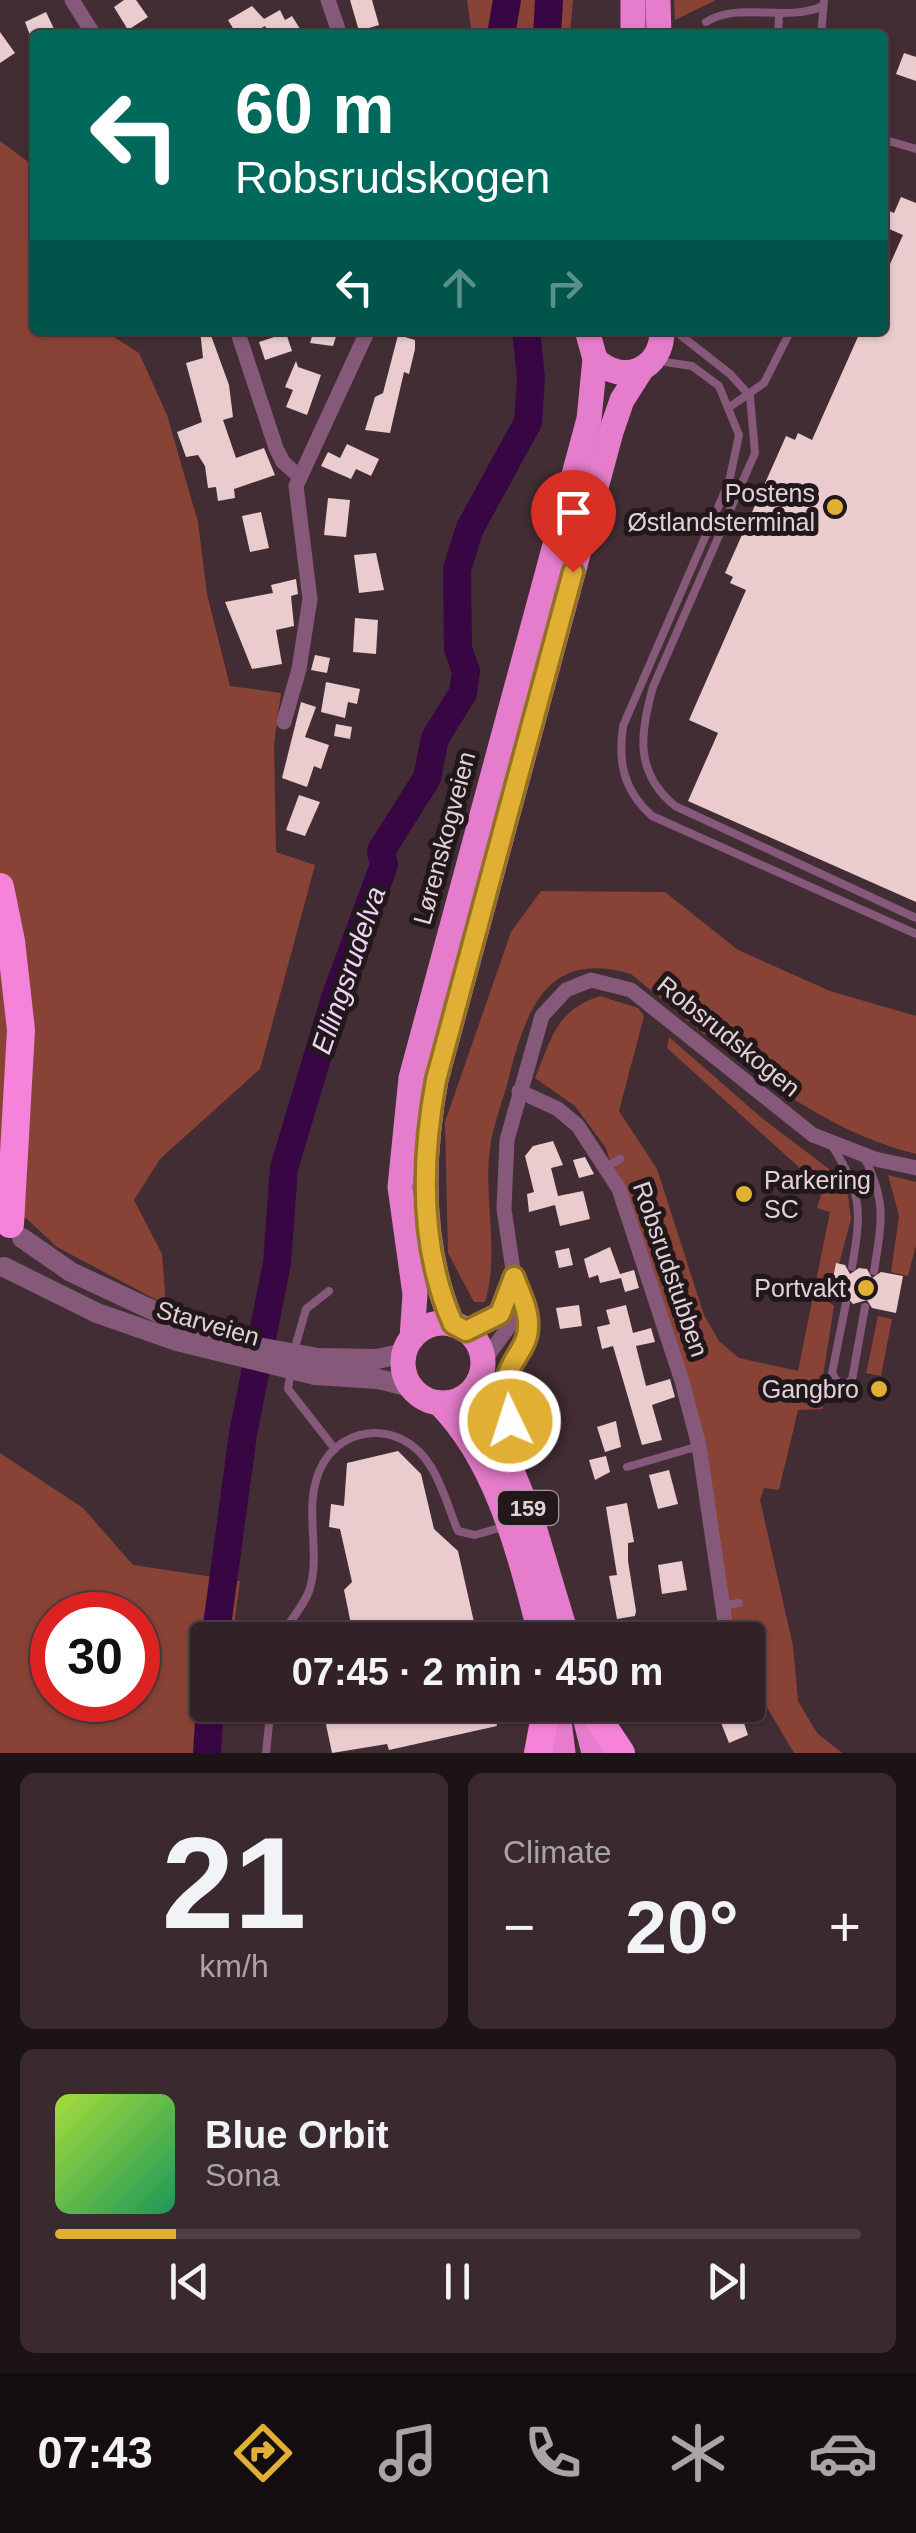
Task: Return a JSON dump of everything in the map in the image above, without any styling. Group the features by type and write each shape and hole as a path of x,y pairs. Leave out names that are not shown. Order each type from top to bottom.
{"highway":[{"path":"632,0 634,30"},
{"path":"658,0 659,30"},
{"name":"Lørenskogveien","path":"408,1345 415,1294 400,1188 411,1078 589,419 594,359 588,335"},
{"path":"460,1328 438,1284 427,1213 426,1157 436,1080 610,432 622,400 647,365 660,335"},
{"path":"594,359 611,372 647,365"},
{"path":"0,887 12,941 20,1030 11,1228"},
{"path":"411,1386 404,1370 408,1345 430,1325 460,1328"},
{"name":"159","path":"460,1328 478,1345 486,1409 506,1452 562,1622"},
{"path":"439,1402 462,1398 481,1371"},
{"name":"159","path":"411,1386 423,1398 439,1402 475,1445 507,1526 536,1622"},
{"path":"538,1753 544,1722"},
{"path":"559,1722 562,1753"},
{"path":"571,1753 592,1753 587,1722"},
{"path":"598,1722 621,1753"}],"street":[{"path":"72,0 91,30"},
{"path":"328,0 338,30"},
{"path":"239,335 276,448 283,462 300,476"},
{"path":"284,722 299,669 310,599 296,486 366,335"},
{"name":"Robsrudskogen","path":"506,1452 510,1421 503,1389 510,1361 526,1336 503,1190 507,1140 542,1016 566,990 591,980 631,990 797,1122 828,1140 916,1168"},
{"name":"Robsrudstubben","path":"519,1091 569,1117 614,1162 682,1381 731,1604 729,1622"},
{"name":"Starveien","path":"2,1267 17,1260 11,1228"},
{"name":"Starveien","path":"11,1228 71,1272 180,1332"},
{"name":"Starveien","path":"2,1267 97,1313 411,1386"},
{"path":"460,1328 500,1314 514,1277"},
{"path":"481,1371 524,1306"},
{"name":"Starveien","path":"317,1367 377,1359 408,1345"}],"lane":[{"path":"706,22 750,13 806,14 824,3"},
{"path":"821,30 824,3"},
{"path":"778,30 779,16"},
{"path":"888,141 916,149"},
{"path":"680,335 730,374 750,396 755,453 653,687 641,727 644,766 659,792 675,806 916,918"},
{"path":"731,406 764,383 788,335"},
{"path":"647,365 692,366 720,386 739,434 729,482 622,726 618,760 628,786 652,816 916,934"},
{"path":"828,1140 855,1181 861,1215 852,1267"},
{"path":"862,1153 880,1188 883,1216 874,1271"},
{"path":"329,1292 306,1309 295,1338 288,1389 334,1450"},
{"path":"846,1303 832,1373 840,1386 852,1380 865,1306"},
{"path":"289,1622 310,1589 316,1479 334,1450 356,1432 381,1431 410,1444 430,1465 458,1530 475,1535 507,1526"},
{"path":"627,1468 698,1446"},
{"path":"266,1753 269,1722"}],"shaded area":[{"path":"467,0 573,0 570,30 471,30"},
{"path":"674,0 716,0 675,20"},
{"path":"0,141 30,167 30,335 111,335 139,353 167,415 198,522 207,594 230,686 281,693 274,744 276,852 315,865 260,1069 160,1159 134,1200 162,1254 166,1305 57,1247 27,1219 0,1210"},
{"path":"541,891 665,892 738,950 830,991 916,1016 916,1154 877,1142 801,1104 730,1054 631,974 602,968 578,970 559,978 544,992 522,1032 490,1148 489,1283 485,1302 474,1302 448,1253 445,1122 511,932"},
{"path":"600,996 638,1008 644,1016 619,1111 657,1169 704,1315 719,1341 739,1358 798,1371 830,1212 817,1208 823,1189 667,1048 669,1037 763,1119 837,1175 848,1195 851,1219 829,1302 834,1306 821,1389 823,1409 798,1410 779,1490 764,1488 760,1500 793,1646 798,1701 817,1733 842,1753 794,1753 765,1704 765,1622 727,1622 680,1380 606,1148 575,1106 535,1078 557,1028 585,1002"},
{"path":"888,1175 916,1182 916,1245 908,1276 891,1272 899,1216"},
{"path":"878,1316 892,1319 881,1376 866,1373"},
{"path":"0,1453 83,1508 133,1565 240,1581 234,1622 190,1622 190,1722 221,1722 216,1753 0,1753"}],"building":[{"path":"124,0 136,0 148,17 128,30 114,7"},
{"path":"350,0 372,0 379,25 359,30"},
{"path":"252,6 264,19 280,10 285,20 292,16 300,29 267,30 265,26 258,30 234,30 228,20"},
{"path":"46,12 55,30 30,30 30,35 25,22"},
{"path":"0,32 15,53 0,63"},
{"path":"904,53 916,57 916,81 896,74"},
{"name":"Postens Østlandsterminal","path":"901,197 916,203 916,902 688,801 718,733 689,720 746,590 730,583 733,577 725,573 786,436 795,440 798,433 812,440 859,335 888,335 888,269 903,235 888,229 888,210 894,213"},
{"path":"201,335 211,335 229,385 233,417 223,420 236,458 264,448 275,475 234,489 235,498 218,501 216,487 208,488 205,466 198,455 186,457 177,432 202,422 186,363 203,358"},
{"path":"287,335 292,351 265,360 259,342"},
{"path":"312,335 336,335 333,346 310,343"},
{"path":"398,335 415,340 415,349 409,374 404,372 390,433 365,430 375,397 383,393"},
{"path":"296,361 298,367 321,375 307,415 286,407 293,390 285,387"},
{"path":"347,444 379,459 371,476 356,469 351,479 321,466 328,452 340,458"},
{"path":"328,498 350,500 346,537 324,535"},
{"path":"261,512 269,548 250,552 242,516"},
{"path":"376,553 384,590 359,593 354,555"},
{"path":"296,579 298,594 291,596 294,626 276,630 282,664 252,669 225,602 273,593 271,585"},
{"path":"355,618 378,620 376,654 353,652"},
{"path":"315,655 330,658 327,673 311,670"},
{"path":"326,682 360,689 357,704 348,702 345,718 321,712"},
{"path":"301,702 316,707 305,737 329,745 321,769 314,766 307,787 282,778"},
{"path":"336,724 352,727 350,739 334,736"},
{"path":"299,795 320,802 305,836 286,830"},
{"path":"553,1141 563,1165 551,1168 558,1196 583,1191 590,1219 560,1226 555,1205 529,1212 527,1194 534,1192 525,1156 533,1146"},
{"path":"585,1157 594,1174 579,1178 573,1160"},
{"path":"610,1247 620,1274 634,1270 639,1288 625,1292 621,1278 600,1283 598,1275 589,1278 584,1259"},
{"path":"569,1248 573,1265 559,1268 555,1251"},
{"name":"Portvakt","path":"836,1263 845,1265 850,1274 859,1268 867,1269 872,1278 881,1272 903,1276 896,1313 872,1308 867,1300 853,1304 846,1296 839,1302 829,1300"},
{"path":"579,1305 582,1326 560,1329 556,1308"},
{"path":"626,1305 633,1333 651,1328 655,1342 636,1346 646,1386 670,1379 675,1397 652,1405 662,1440 642,1445 613,1346 602,1349 597,1327 610,1324 606,1310"},
{"path":"616,1421 621,1447 605,1452 597,1427"},
{"path":"398,1451 421,1474 434,1529 458,1551 474,1622 351,1622 344,1590 352,1582 340,1529 329,1527 331,1504 344,1506 347,1463"},
{"path":"606,1456 610,1472 595,1480 589,1460"},
{"path":"669,1470 678,1504 658,1509 649,1475"},
{"path":"627,1503 634,1542 628,1543 628,1561 636,1611 635,1616 617,1619 609,1576 617,1575 606,1507"},
{"path":"682,1561 687,1590 662,1594 658,1565"},
{"path":"325,1722 496,1722 497,1726 389,1750 387,1744 332,1753"},
{"path":"721,1722 744,1722 748,1735 729,1743"}],"waterway":[{"name":"Ellingsrudelva","path":"502,30 507,0"},
{"name":"Ellingsrudelva","path":"547,30 549,0"},
{"name":"Ellingsrudelva","path":"217,1622 243,1434 277,1263 284,1168 336,995 384,865 381,851 427,778 435,738 463,693 466,671 458,649 457,569 470,528 528,422 531,378 527,335"},
{"name":"Ellingsrudelva","path":"207,1753 209,1722"}],"place":[{"name":"Postens Østlandsterminal","path":"835,507"},
{"name":"Parkering SC","path":"744,1194"},
{"name":"Portvakt","path":"866,1288"},
{"name":"Gangbro","path":"879,1389"}],"route":[{"path":"510,1421 503,1389 506,1372 526,1336 528,1323 520,1291 514,1277 508,1302 500,1314 466,1331 453,1324 433,1259 426,1157 436,1080 573,572"}]}
